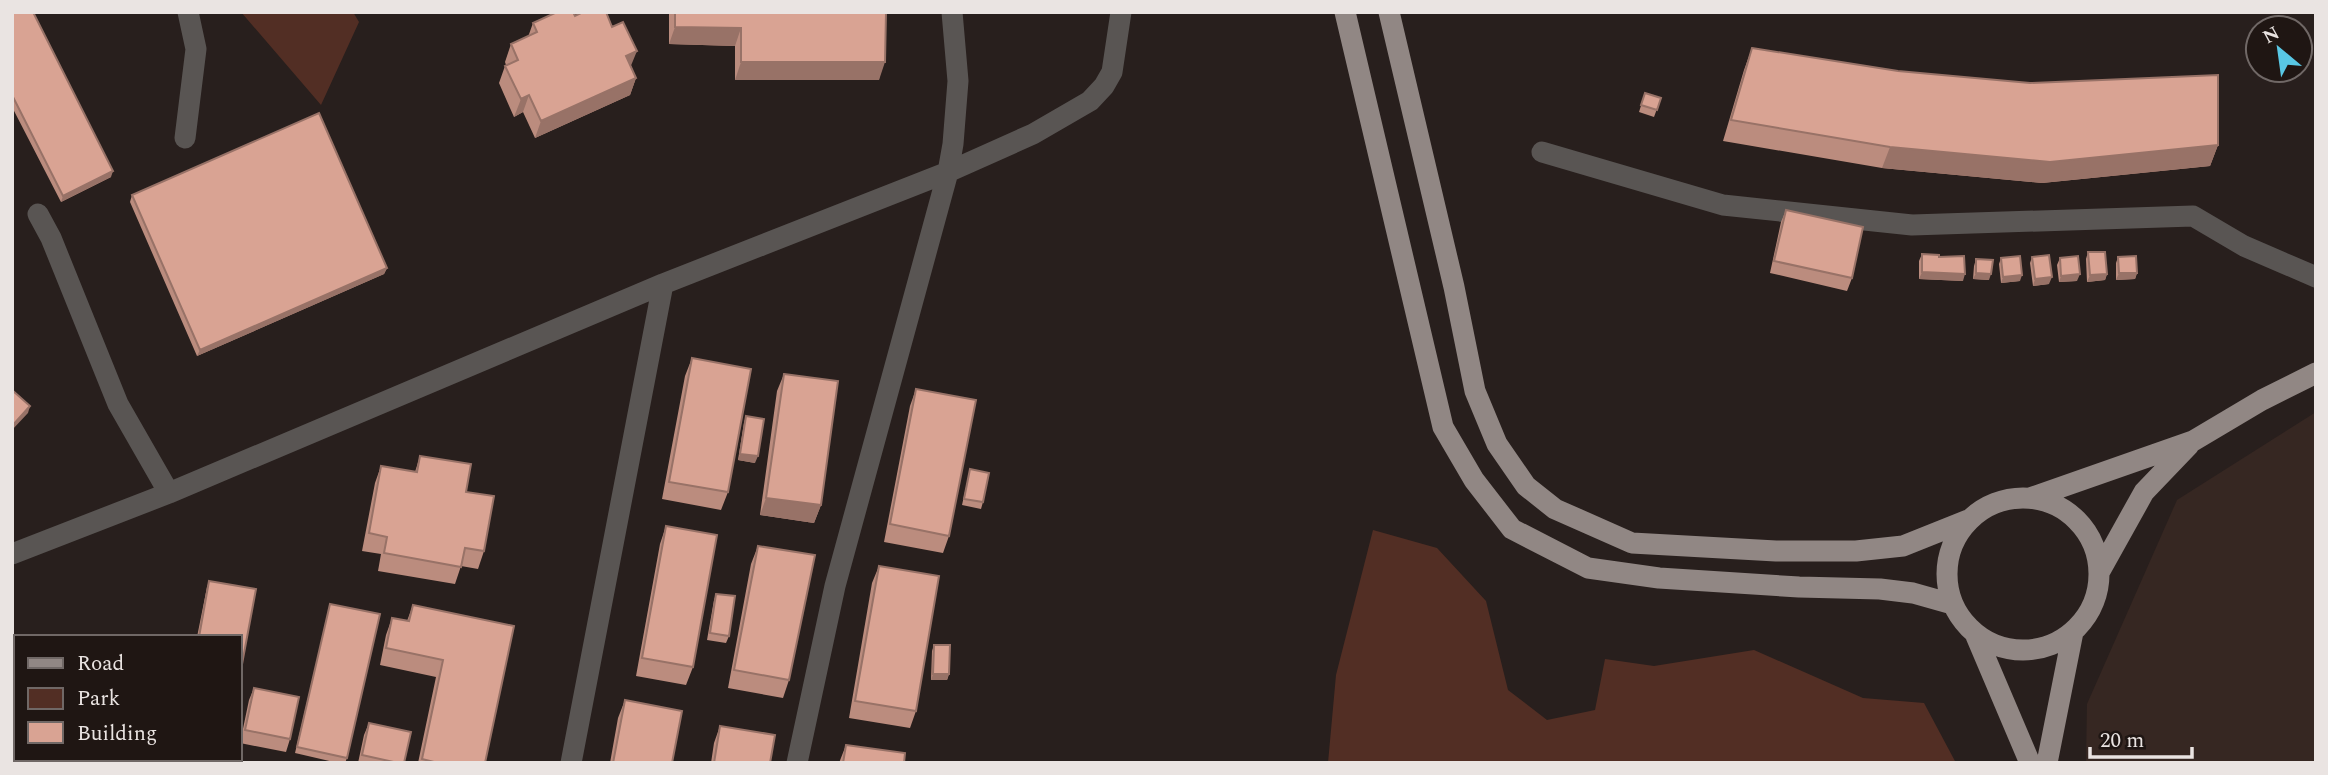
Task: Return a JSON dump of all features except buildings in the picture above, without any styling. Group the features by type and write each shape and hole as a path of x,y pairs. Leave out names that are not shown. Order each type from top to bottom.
{"main road":[{"path":"1345,12 1443,428 1474,481 1512,529 1588,568 1659,578 1880,589 1913,593 1952,604"},
{"path":"1389,12 1454,287 1475,391 1497,444 1527,486 1555,509 1632,543 1776,551 1856,551 1903,546 1968,520 1996,502 2030,498 2193,441 2262,400 2316,373"},
{"path":"2100,571 2144,492 2193,441"},
{"path":"1968,520 1955,538 1947,560 1946,583 1952,604 1966,626 1976,636 1994,646 2014,651 2036,650 2073,632 2085,619 2093,604 2100,571 2096,549 2086,530 2071,514 2051,503 2030,498"},
{"path":"1533,540 1555,509"},
{"path":"2047,763 2073,632"},
{"path":"1976,636 2030,763"}],"street":[{"path":"185,138 196,48 188,12"},
{"path":"797,763 835,586 948,172 958,81 952,12"},
{"path":"12,554 169,493 663,284 948,172 1032,134 1098,94 1112,72 1121,12"},
{"path":"1542,152 1723,205 1912,225 2193,216 2244,246 2316,277"},
{"path":"38,214 51,238 118,404 169,493"},
{"path":"571,763 663,284"}],"shaded area":[{"path":"2316,412 2316,763 2086,763 2087,704 2177,500"}],"green space":[{"path":"241,12 353,12 359,22 321,105"},
{"path":"1373,530 1437,548 1486,601 1508,690 1547,720 1595,710 1605,659 1654,666 1754,650 1863,698 1924,703 1956,763 1328,763 1336,675"}]}
